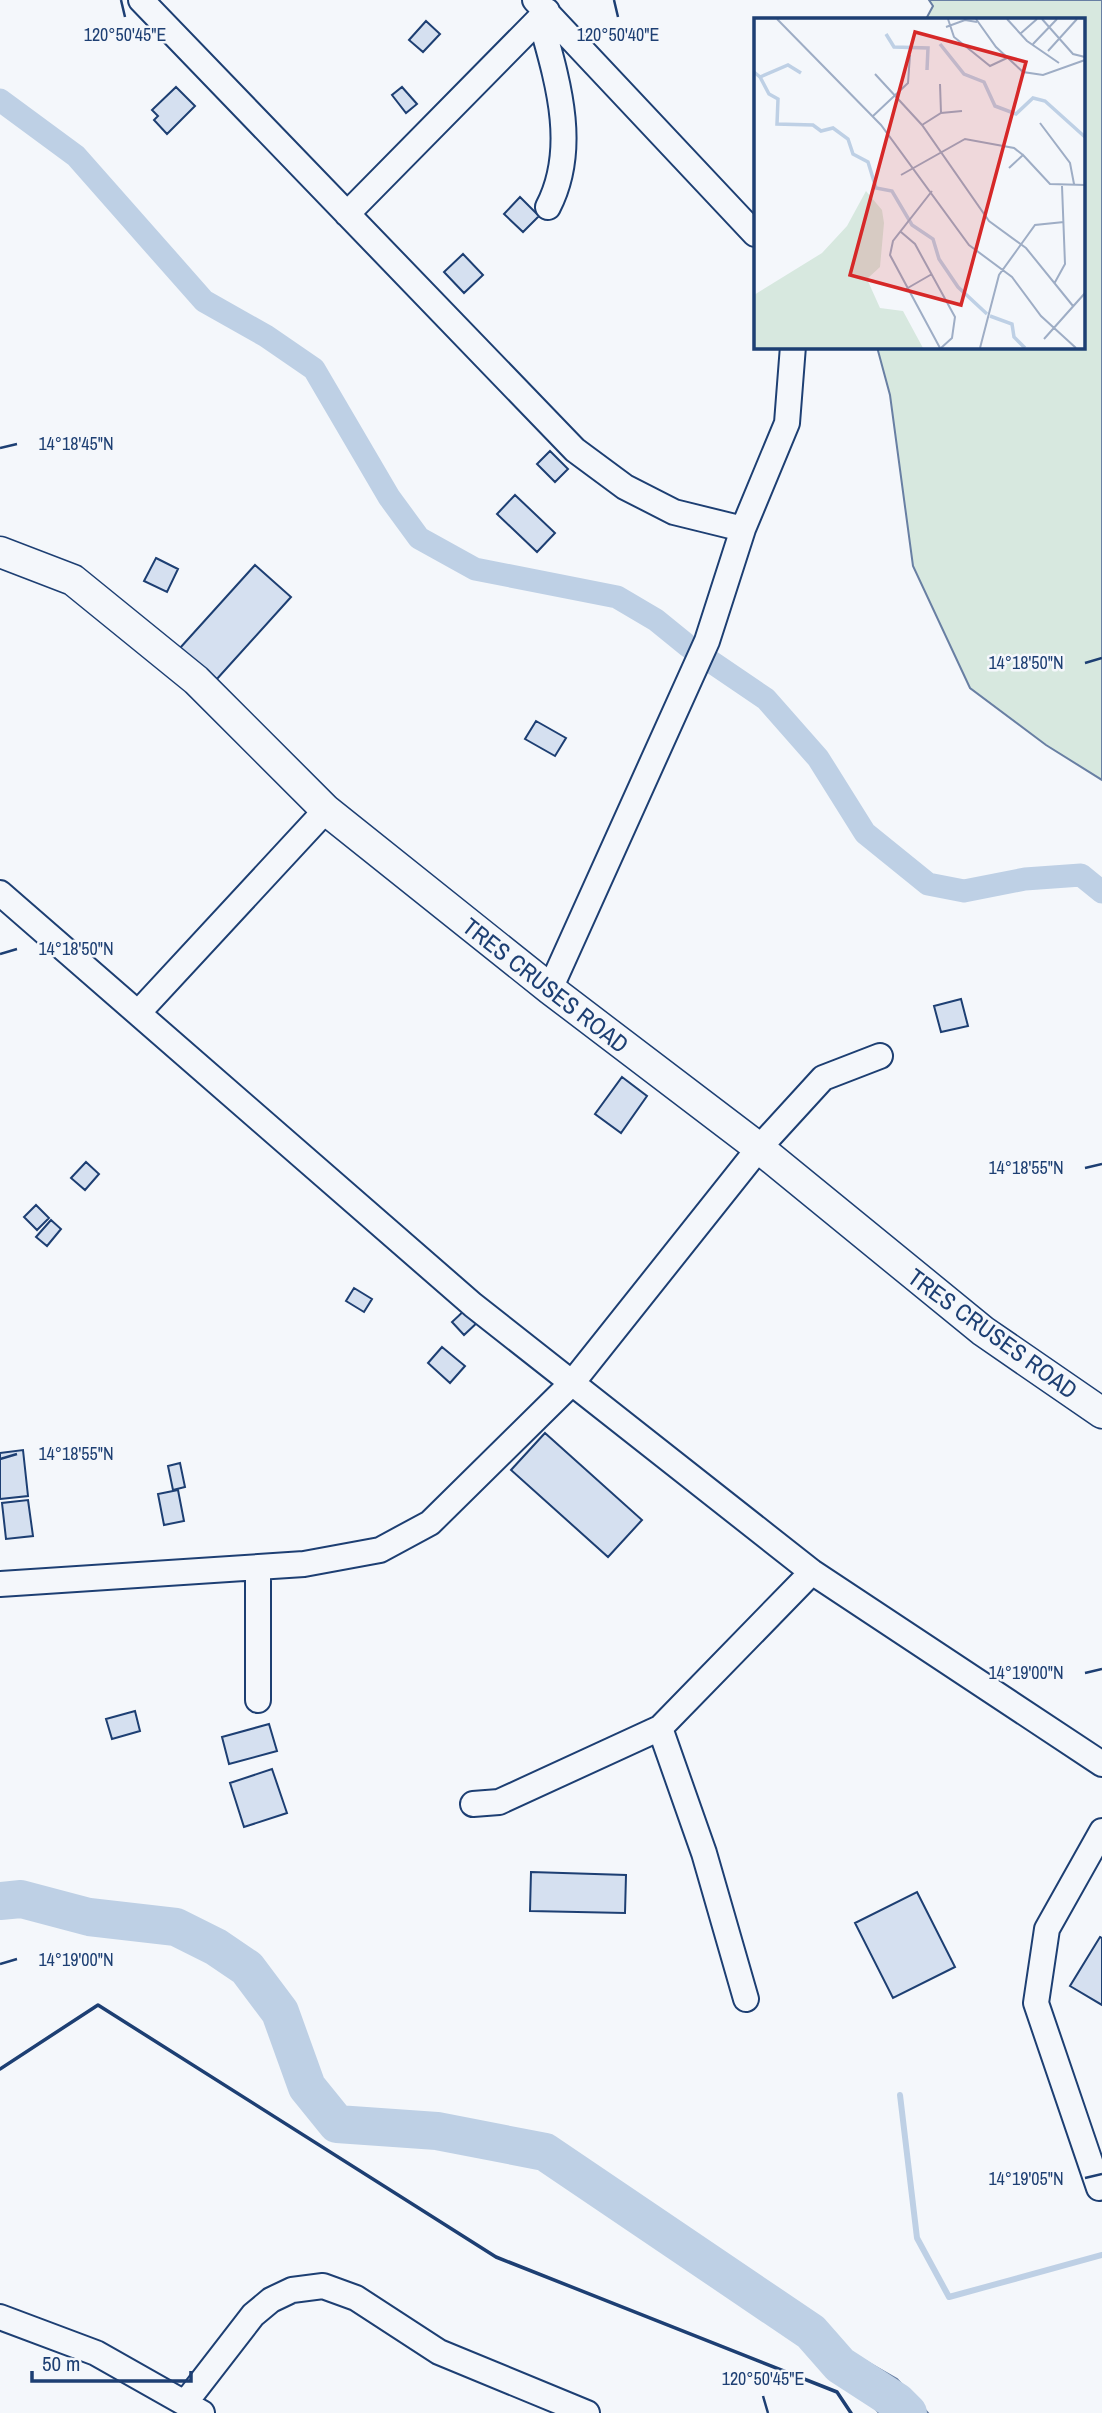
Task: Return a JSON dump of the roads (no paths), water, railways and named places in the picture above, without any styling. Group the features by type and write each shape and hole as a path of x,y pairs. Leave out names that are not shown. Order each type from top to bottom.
{"main road":[{"name":"TRES CRUSES ROAD","path":"0,552 73,580 196,680 326,810 550,989 759,1148 795,1181 984,1331 1102,1413"}],"street":[{"path":"141,0 575,450 625,487 674,512 743,528"},
{"path":"347,214 543,6"},
{"path":"543,6 563,121 564,155 560,176 548,206"},
{"path":"543,6 754,233"},
{"path":"550,989 707,641 743,528 787,424 793,348"},
{"path":"138,1013 326,810"},
{"path":"0,892 473,1305 812,1572 1102,1764"},
{"path":"0,1584 303,1564 380,1549 430,1522 572,1383 759,1148 823,1078 880,1056"},
{"path":"258,1568 258,1700"},
{"path":"473,1804 499,1802 660,1728 812,1572"},
{"path":"660,1728 704,1853 746,1998"},
{"path":"1099,2188 1036,2003 1048,1929 1102,1831"},
{"path":"1074,2116 1102,2130"},
{"path":"0,2316 96,2353 194,2408 253,2315 271,2300 292,2290 323,2286 356,2298 439,2353 587,2413"}],"water":[{"path":"545,2152 754,2281 843,2348 897,2379 928,2413 879,2413 811,2332"}],"waterway":[{"path":"0,100 76,156 204,301 266,336 314,369 389,497 419,538 475,569 617,597 656,620 688,646 766,699 818,758 865,833 928,884 964,891 1025,879 1081,875 1102,892"},
{"path":"0,1901 21,1899 89,1917 176,1927 216,1947 247,1968 280,2012 307,2087 337,2124 437,2131 545,2152 811,2332 840,2365 897,2402 908,2413"},
{"path":"900,2095 917,2238 949,2297 1102,2255"}]}
